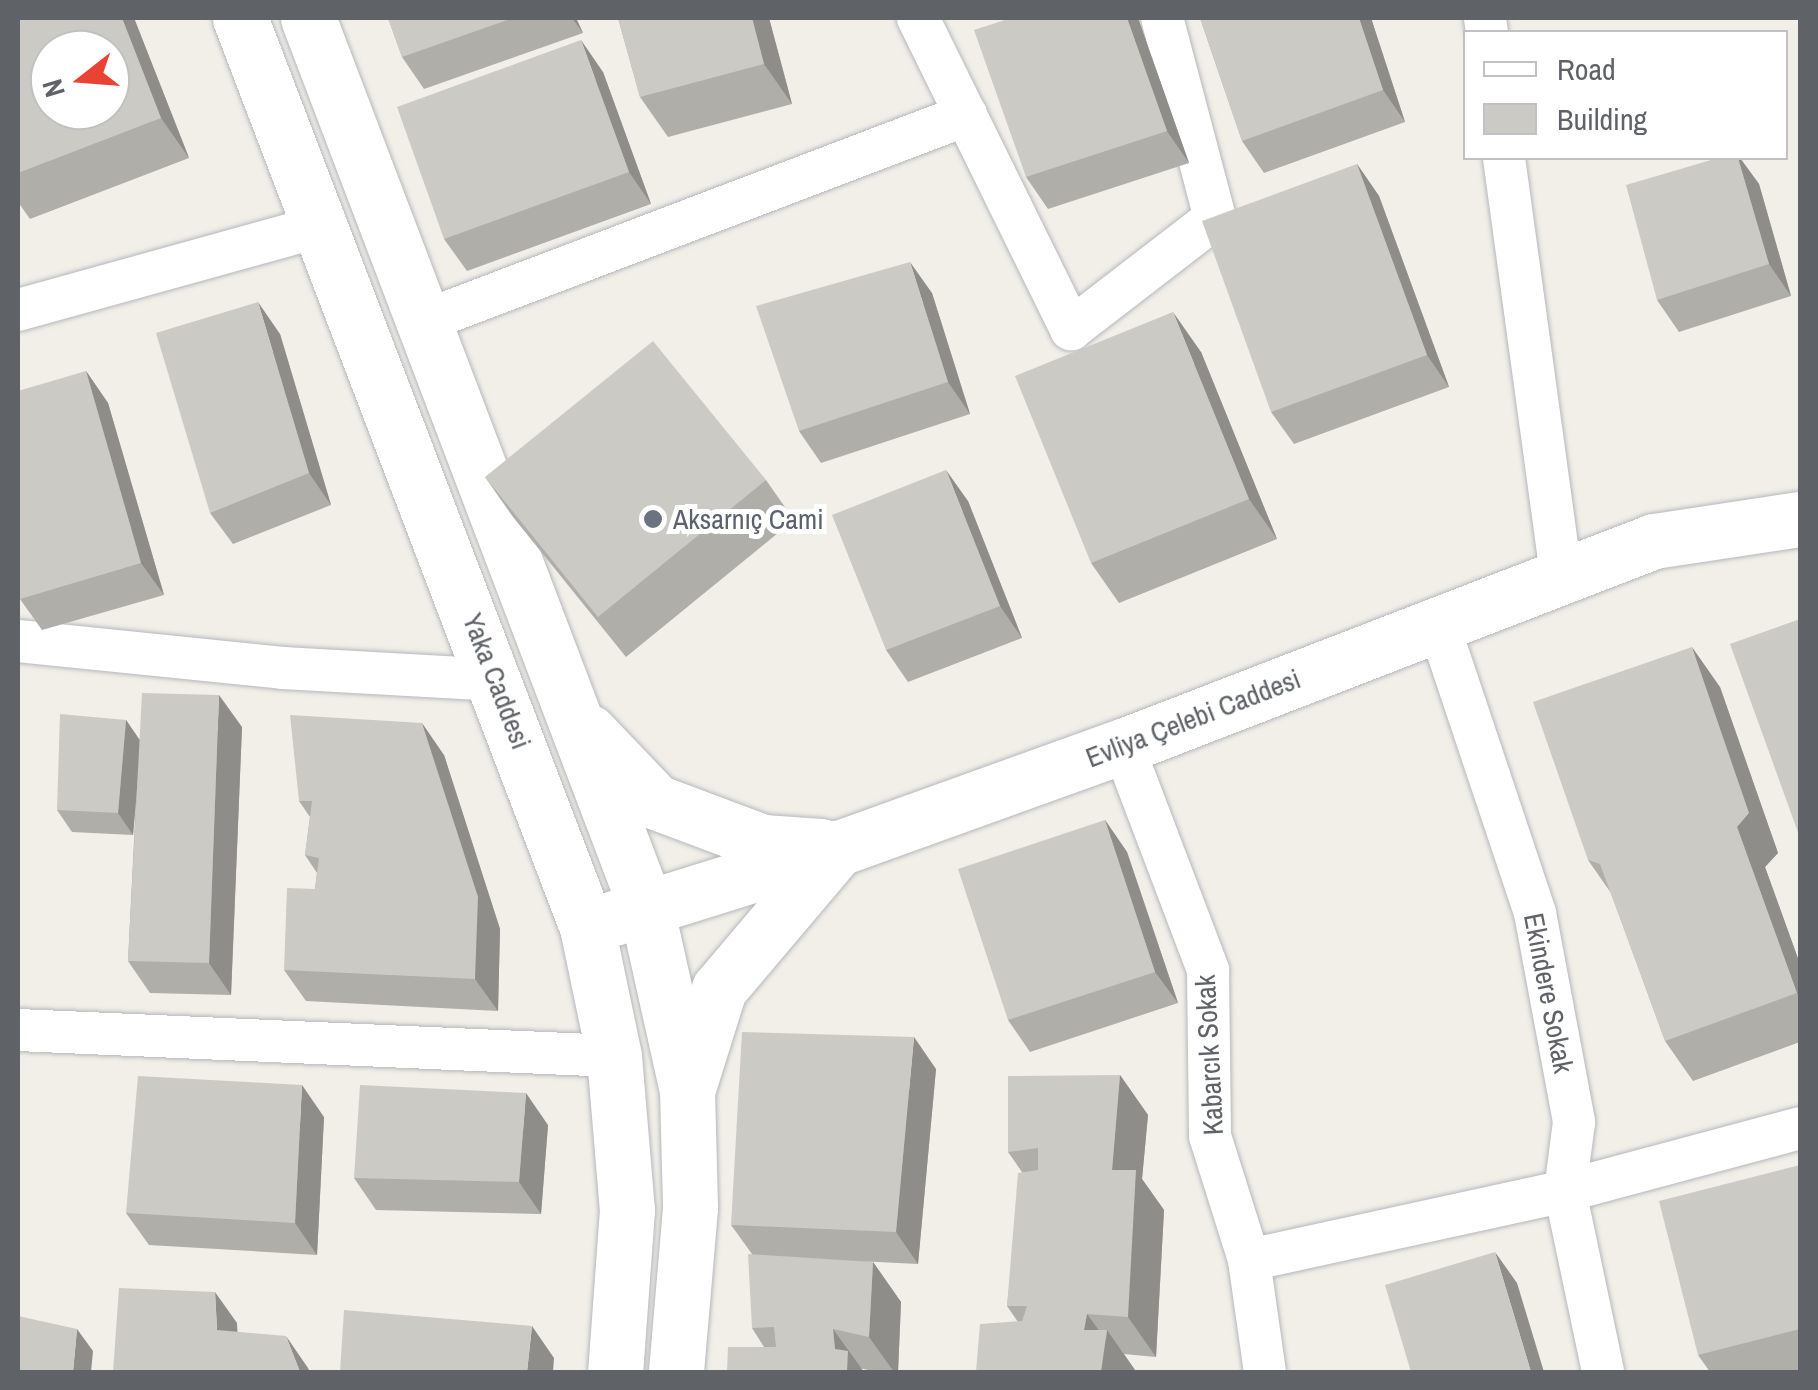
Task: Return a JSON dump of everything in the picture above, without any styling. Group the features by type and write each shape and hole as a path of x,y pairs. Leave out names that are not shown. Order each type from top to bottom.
{"street":[{"name":"Yaka Caddesi","path":"240,18 498,680 587,926 614,1056 628,1210 614,1372"},
{"path":"308,18 427,320 646,907 687,1091 690,1208 676,1372"},
{"path":"918,18 1071,329 1215,218 1162,18"},
{"path":"427,320 966,115"},
{"path":"1504,160 1561,576"},
{"path":"18,310 320,226"},
{"name":"Evliya Çelebi Caddesi","path":"587,926 838,848 1122,746 1654,541 1800,519"},
{"name":"Ekindere Sokak","path":"1438,623 1535,913 1574,1122 1565,1191 1603,1372"},
{"path":"18,642 283,668 498,680"},
{"path":"573,716 656,802 764,842 838,848"},
{"name":"Kabarcık Sokak","path":"1122,746 1208,970 1210,1136 1249,1260 1265,1372"},
{"path":"687,1091 718,989 838,848"},
{"path":"18,1030 614,1056"},
{"path":"1249,1260 1565,1191 1800,1128"}],"building":[{"path":"18,18 122,18 127,30 30,30 30,130 130,130 18,173"},
{"path":"388,18 513,18 402,57"},
{"path":"618,18 752,18 764,64 640,97"},
{"path":"1011,18 1127,18 1167,131 1026,177 974,30"},
{"path":"1200,18 1359,18 1383,90 1242,141"},
{"path":"130,39 161,118 130,130"},
{"path":"581,40 629,172 444,239 397,107"},
{"path":"1711,160 1739,160 1769,264 1657,300 1626,185"},
{"path":"1357,164 1427,355 1271,412 1202,221"},
{"path":"910,262 948,382 799,431 756,306"},
{"path":"258,302 309,473 210,513 156,333"},
{"path":"1173,312 1249,499 1091,563 1015,376"},
{"name":"Aksarnıç Cami","path":"653,341 766,480 598,617 485,477"},
{"path":"86,371 141,563 20,599 18,391"},
{"path":"946,470 1000,606 886,650 832,515"},
{"path":"1800,619 1800,838 1730,644"},
{"path":"1692,647 1749,813 1737,827 1797,993 1665,1041 1600,864 1588,860 1533,702"},
{"path":"142,693 219,695 209,963 128,961"},
{"path":"60,714 126,720 118,813 57,810"},
{"path":"290,715 422,723 478,897 475,979 284,970 287,888 315,889 319,858 305,855 312,801 299,801"},
{"path":"1105,820 1155,972 1008,1020 958,869"},
{"path":"742,1032 914,1037 896,1232 731,1225"},
{"path":"1120,1075 1112,1170 1136,1170 1128,1317 1087,1314 1084,1330 1107,1330 1101,1372 976,1372 980,1324 1022,1321 1027,1306 1007,1306 1018,1173 1038,1170 1038,1148 1008,1152 1008,1076"},
{"path":"138,1076 302,1085 295,1223 126,1213"},
{"path":"360,1085 526,1093 519,1182 354,1178"},
{"path":"1800,1165 1800,1329 1698,1355 1659,1201"},
{"path":"1495,1252 1531,1372 1411,1372 1385,1285"},
{"path":"748,1254 873,1262 869,1337 833,1329 835,1349 848,1351 847,1372 727,1372 728,1347 776,1347 774,1327 752,1328"},
{"path":"119,1288 215,1292 217,1330 286,1336 300,1372 113,1372"},
{"path":"344,1310 532,1326 527,1372 340,1372"},
{"path":"18,1316 77,1329 73,1372 18,1372"}],"place":[{"name":"Aksarnıç Cami","path":"653,519"}]}
